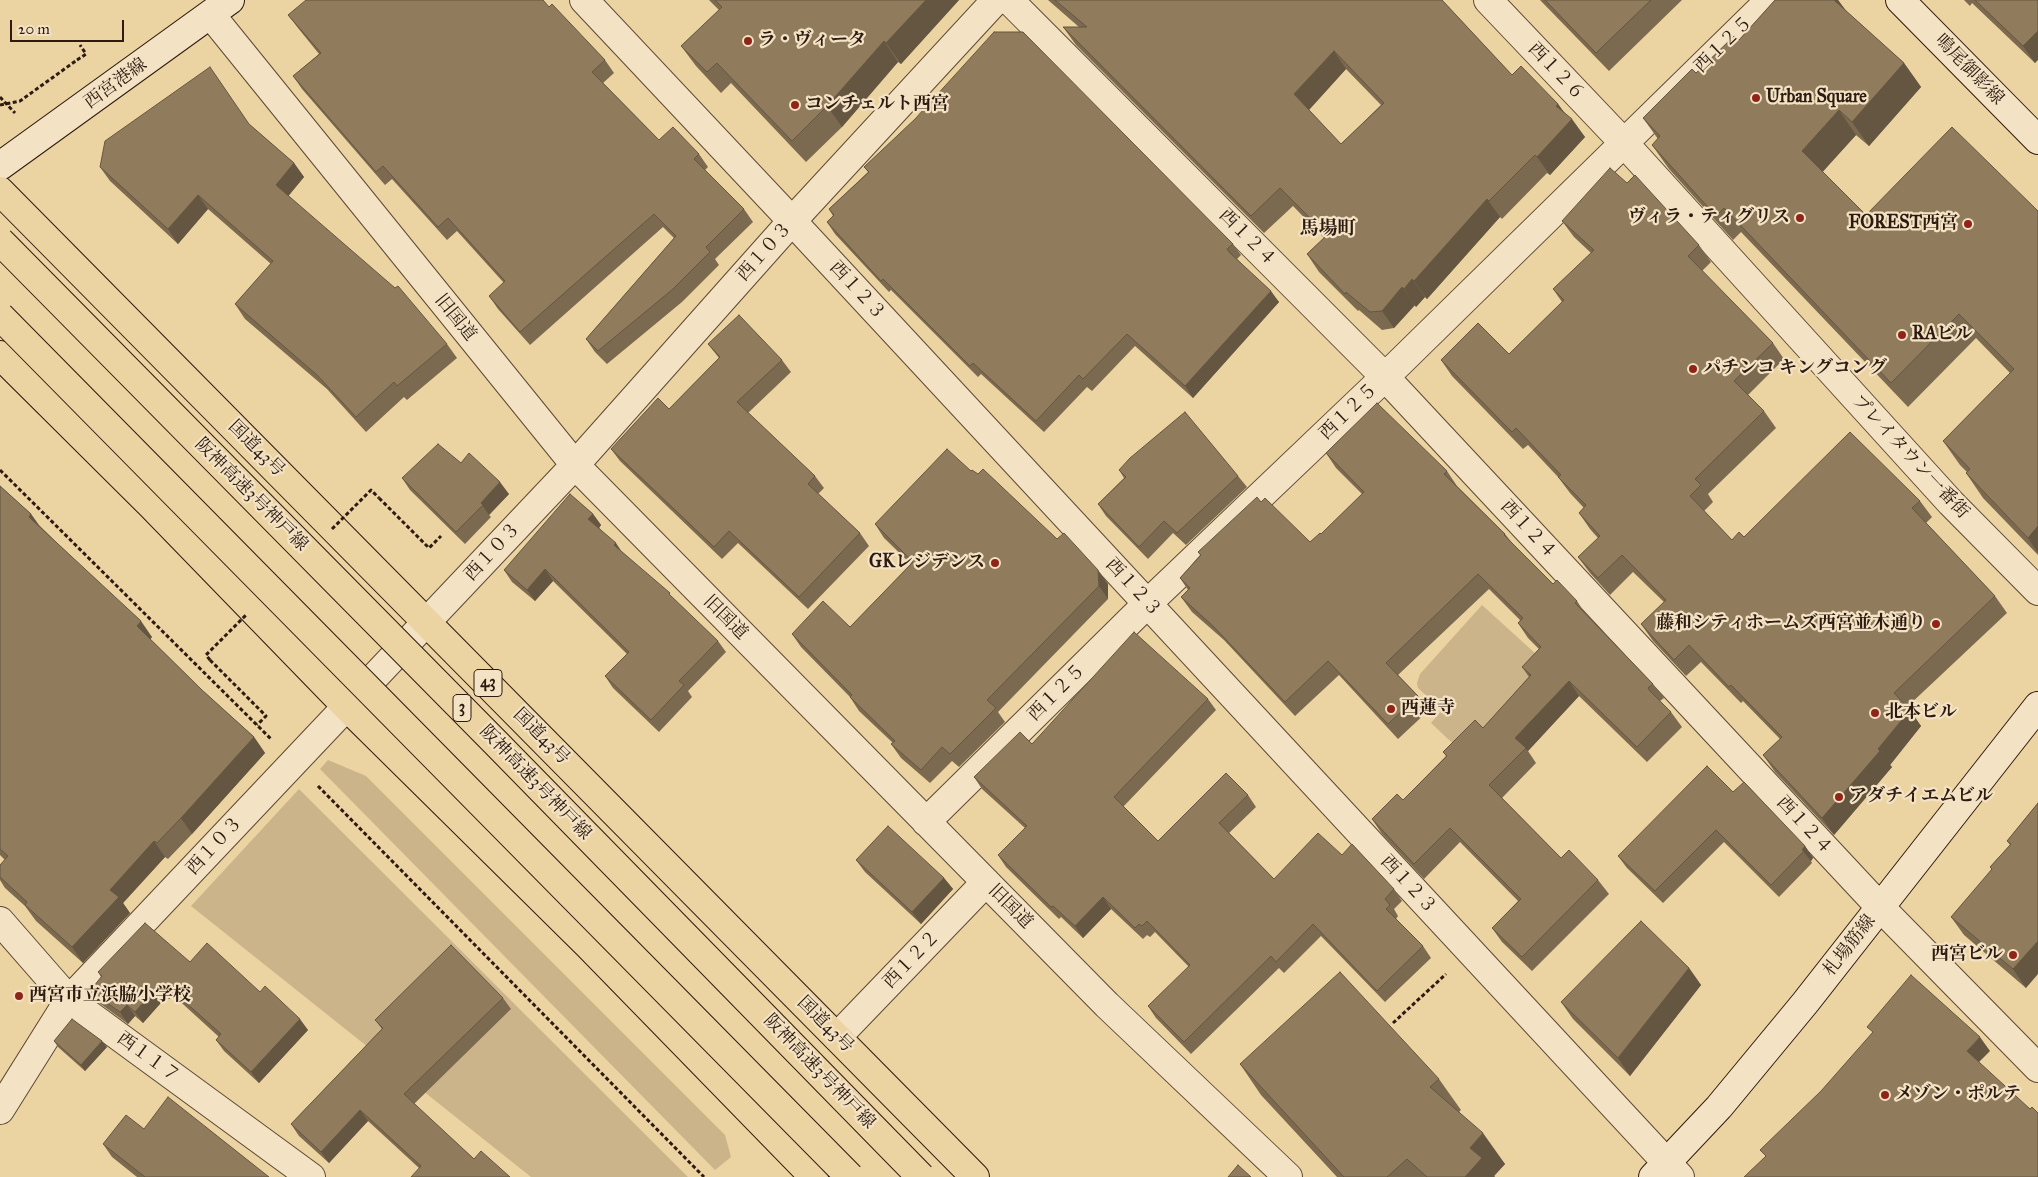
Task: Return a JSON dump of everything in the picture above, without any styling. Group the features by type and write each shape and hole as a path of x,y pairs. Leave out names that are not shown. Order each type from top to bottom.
{"highway":[{"name":"国道43号","path":"0,191 975,1177"},
{"name":"阪神高速3号神戸線","path":"0,241 921,1177"},
{"path":"0,316 850,1177"},
{"path":"0,356 152,506 347,706 588,945 814,1177"}],"street":[{"name":"西１２３","path":"584,0 792,221 1470,952 1667,1172"},
{"name":"西１０３","path":"0,1110 69,1000 575,465 792,221 996,0"},
{"name":"西１２４","path":"1009,0 1385,377 1880,907 2038,1068"},
{"name":"西１２６","path":"1488,0 1624,143"},
{"name":"西１２５","path":"926,822 1147,604 1385,377 1770,0"},
{"name":"鳴尾御影線","path":"1900,0 2038,140"},
{"name":"西宮港線","path":"0,166 220,8"},
{"name":"旧国道","path":"220,8 575,465 926,822 1148,1044 1288,1177"},
{"name":"プレイタウン一番街","path":"1624,143 1951,503 2038,591"},
{"name":"札場筋線","path":"1667,1172 1805,1003 2038,706"},
{"name":"西１２２","path":"837,1037 986,882"},
{"name":"西１１７","path":"0,922 69,1000 311,1177"}],"path":[{"path":"0,105 20,101 86,54 80,45"},
{"path":"0,97 16,114"},
{"path":"0,470 294,762 704,1177"},
{"path":"379,498 429,548 441,536"},
{"path":"210,660 266,716 257,725"},
{"path":"1393,1023 1470,952"}],"shaded area":[{"path":"1482,605 1547,664 1464,754 1431,723 1442,710 1418,688 1417,683 1420,674"},
{"path":"328,760 366,776 725,1135 731,1157 715,1170 320,769"},
{"path":"299,789 688,1177 531,1177 191,906"}],"building":[{"path":"306,0 543,0 549,7 552,4 605,60 592,72 659,140 673,127 699,154 694,159 744,209 706,247 710,252 673,289 598,351 586,339 676,236 654,214 520,332 489,296 505,281 448,218 438,227 383,166 376,172 293,76 321,53 288,15"},
{"path":"715,0 926,0 886,43 884,41 827,106 792,141 717,63 707,72 681,46 722,7"},
{"path":"1055,0 1442,0 1512,75 1521,66 1558,104 1556,106 1572,119 1537,157 1535,155 1489,201 1487,199 1414,281 1412,279 1404,289 1402,287 1382,311 1370,312 1346,292 1345,294 1307,254 1327,235 1280,188 1251,216 1063,27 1087,27","holes":["1334,51 1384,103 1341,144 1294,94"]},
{"path":"1545,0 1651,0 1596,53"},
{"path":"1775,0 1834,0 1904,63 1852,122 1839,110 1802,151 1866,215 1952,127 2038,211 2038,526 2028,538 1966,473 1970,469 1943,441 2014,369 1959,314 1891,383 1724,208 1716,216 1652,145 1660,136 1643,118 1692,69 1696,73 1734,36 1739,40"},
{"path":"1975,0 2038,0 2038,31 2023,46"},
{"path":"994,32 1023,32 1233,244 1227,249 1230,253 1271,291 1185,386 1127,334 1083,379 1079,375 1036,421 973,363 970,366 883,279 881,281 827,222 834,215 829,209 869,172 864,167 915,119"},
{"path":"210,67 249,124 294,163 276,185 395,288 398,286 447,344 397,386 394,382 356,417 317,375 235,304 273,261 198,195 168,229 100,167 105,141"},
{"path":"1610,168 1627,183 1635,175 1699,245 1688,256 1773,343 1734,381 1764,411 1695,479 1701,485 1690,496 1732,540 1739,532 1744,537 1850,432 1920,501 1912,508 1995,596 1894,693 1910,710 1878,749 1880,751 1822,818 1763,755 1782,737 1731,685 1729,687 1689,645 1674,660 1641,624 1666,600 1622,555 1598,578 1578,557 1600,536 1579,513 1586,505 1558,477 1561,475 1516,428 1512,432 1441,360 1478,323 1509,354 1564,300 1553,289 1594,250 1562,221"},
{"path":"739,315 782,360 737,402 815,476 808,484 860,533 799,597 729,531 714,547 611,449 658,398 669,409 720,357 708,344"},
{"path":"1377,403 1447,471 1444,474 1553,584 1557,580 1577,601 1575,603 1653,684 1648,688 1671,712 1637,747 1569,681 1515,738 1526,748 1489,785 1561,858 1569,850 1598,880 1522,957 1492,928 1521,899 1450,828 1414,864 1372,819 1397,794 1403,800 1447,756 1443,752 1475,720 1483,728 1531,675 1522,667 1541,647 1518,623 1523,618 1478,574 1386,663 1418,696 1388,724 1328,661 1285,702 1213,626 1181,597 1190,588 1180,578 1201,555 1198,552 1257,497 1261,502 1265,498 1310,542 1321,534 1364,492 1326,453"},
{"path":"1185,412 1238,476 1177,533 1164,521 1139,547 1098,504 1126,477 1119,470 1130,458"},
{"path":"438,444 461,463 469,453 500,482 481,503 483,505 456,532 402,478"},
{"path":"947,449 971,471 978,474 983,469 1057,539 1064,533 1098,570 1099,586 987,700 996,708 950,754 942,747 921,770 891,744 895,741 850,697 852,695 792,634 823,601 850,627 913,562 875,524"},
{"path":"0,486 31,514 29,517 141,621 137,626 202,690 254,737 181,818 157,843 154,841 110,890 119,897 72,947 25,905 27,902 0,877 0,865 8,856 0,849"},
{"path":"570,494 593,514 588,519 616,543 614,545 670,593 718,641 679,681 684,685 651,720 605,676 629,652 545,569 527,590 504,570"},
{"path":"1134,632 1208,699 1114,797 1158,841 1226,773 1248,795 1219,823 1274,879 1318,833 1342,855 1352,844 1394,889 1385,899 1390,905 1386,909 1423,946 1377,991 1313,924 1276,962 1271,956 1184,1042 1148,1006 1190,965 1147,921 1142,926 1139,924 1135,928 1103,897 1075,926 1053,906 1051,907 998,855 1027,826 974,777 1020,732 1032,744"},
{"path":"1707,766 1733,792 1744,782 1805,846 1802,850 1804,851 1771,885 1716,830 1655,891 1618,856"},
{"path":"2038,803 2038,941 2013,969 1951,917 1992,869 1990,867 2011,844 2007,841"},
{"path":"888,826 944,878 912,912 856,860"},
{"path":"1641,921 1689,968 1618,1058 1561,1002"},
{"path":"145,923 190,962 207,943 260,992 265,986 300,1019 251,1072 216,1040 221,1034 165,984 161,987 159,985 135,1012 127,1005 120,1012 90,991 102,976 98,972"},
{"path":"451,945 503,998 404,1094 474,1159 481,1151 510,1177 411,1177 421,1166 360,1110 321,1152 291,1124 383,1028 375,1020"},
{"path":"1340,972 1439,1079 1430,1087 1483,1133 1470,1148 1482,1158 1465,1177 1427,1177 1407,1159 1387,1177 1344,1177 1240,1064"},
{"path":"1911,975 1980,1037 1967,1051 2030,1109 2032,1107 2038,1113 2038,1177 1744,1177 1766,1156 1760,1150 1821,1091 1873,1032 1867,1027"},
{"path":"72,1019 102,1041 81,1065 54,1041"},
{"path":"168,1097 269,1177 145,1177 103,1144 126,1115 144,1129"},
{"path":"1238,1165 1251,1177 1228,1177"}],"place":[{"name":"ラ・ヴィータ","path":"748,41"},
{"name":"Urban Square","path":"1756,98"},
{"name":"コンチェルト西宮","path":"795,105"},
{"name":"ヴィラ・ティグリス","path":"1800,218"},
{"name":"FOREST西宮","path":"1968,224"},
{"name":"RAビル","path":"1902,335"},
{"name":"パチンコ キングコング","path":"1693,369"},
{"name":"GKレジデンス","path":"995,563"},
{"name":"藤和シティホームズ西宮並木通り","path":"1936,624"},
{"name":"西蓮寺","path":"1391,709"},
{"name":"北本ビル","path":"1875,713"},
{"name":"アダチイエムビル","path":"1839,797"},
{"name":"西宮ビル","path":"2013,955"},
{"name":"西宮市立浜脇小学校","path":"19,996"},
{"name":"メゾン・ポルテ","path":"1885,1095"}],"district":[{"name":"馬場町","path":"1328,229"}]}
